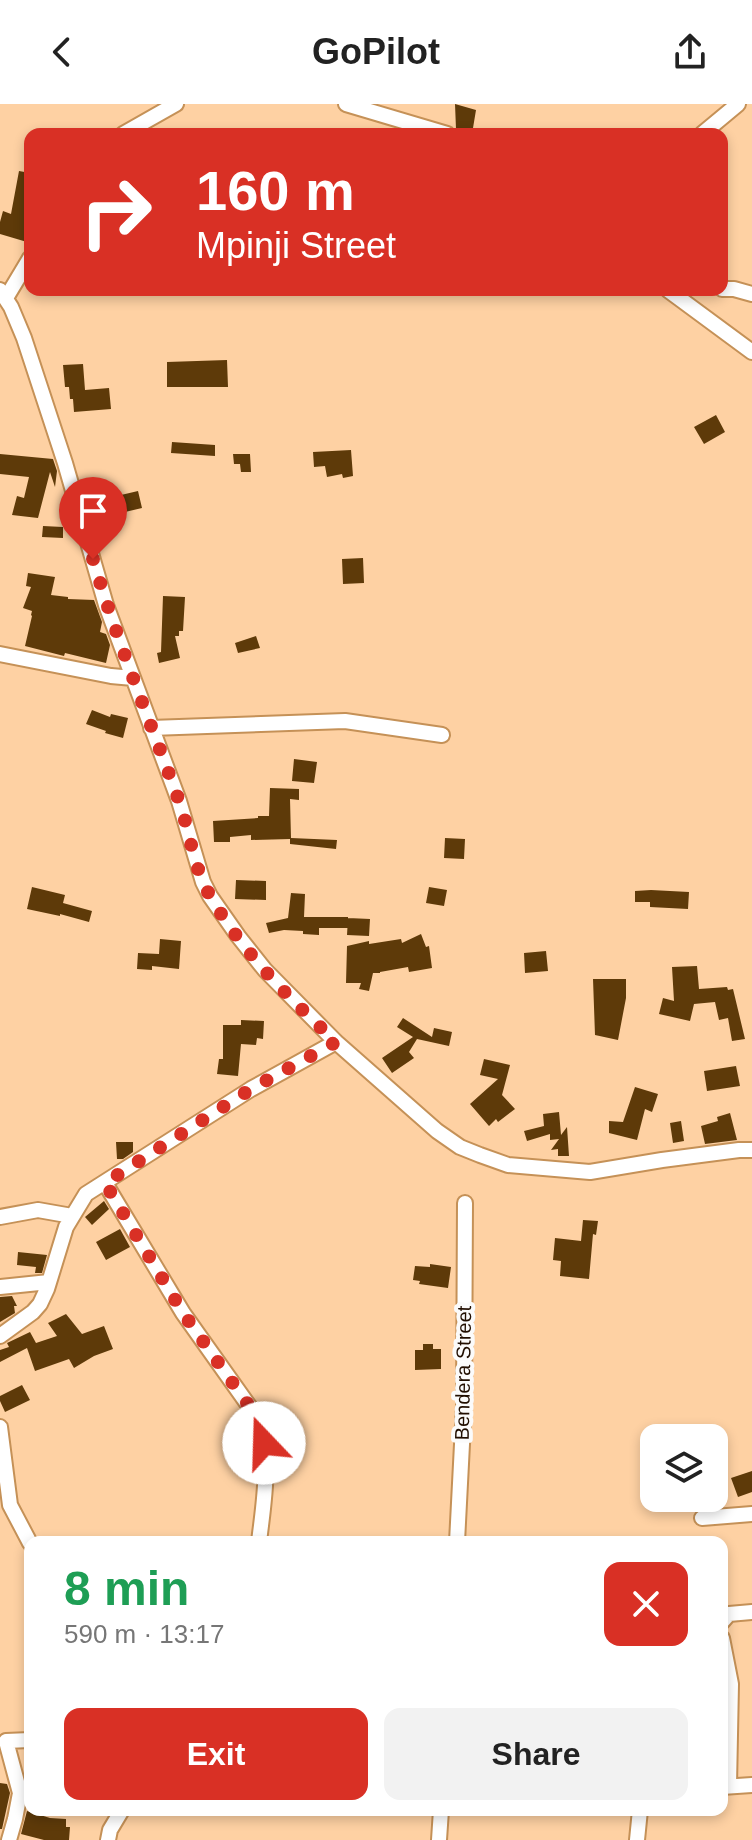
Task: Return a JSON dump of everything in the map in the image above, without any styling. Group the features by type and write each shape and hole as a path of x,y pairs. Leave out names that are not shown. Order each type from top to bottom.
{"street":[{"path":"134,128 176,104"},
{"path":"346,104 427,128"},
{"path":"709,128 738,104"},
{"path":"24,266 3,294 24,338 42,390 106,605 179,801 198,869 210,896 265,970 336,1042 437,1131 460,1147 508,1165 590,1172 752,1150"},
{"path":"728,289 752,294"},
{"path":"676,296 752,352"},
{"path":"0,654 133,678"},
{"path":"151,728 345,721 442,735"},
{"path":"0,1336 40,1304 66,1227 86,1194 251,1089 336,1042"},
{"path":"105,1183 183,1313 254,1413 261,1428 267,1472 260,1536"},
{"name":"Bendera Street","path":"457,1536 464,1405 465,1203"},
{"path":"0,1217 38,1210 72,1216"},
{"path":"0,1287 49,1282"},
{"path":"0,1427 5,1506 25,1536"},
{"path":"702,1518 752,1514"},
{"path":"728,1615 752,1612"},
{"path":"728,1670 732,1692 728,1755"},
{"path":"9,1840 20,1793 6,1741 24,1740"},
{"path":"728,1787 752,1785"},
{"path":"108,1840 118,1816"},
{"path":"439,1840 441,1816"},
{"path":"637,1840 642,1816"}],"building":[{"path":"455,104 476,110 473,128 456,128"},
{"path":"19,171 24,172 24,241 0,234 3,211 11,214"},
{"path":"227,360 228,387 167,387 167,362"},
{"path":"83,364 85,390 109,388 111,409 74,412 69,387 65,387 63,365"},
{"path":"716,415 725,432 704,444 694,427"},
{"path":"172,442 215,445 215,456 171,453"},
{"path":"351,450 353,476 343,478 342,474 327,477 325,466 314,467 313,452"},
{"path":"0,454 53,459 57,471 55,487 50,472 38,518 12,515 17,496 24,498 29,477 0,474"},
{"path":"233,454 250,454 251,472 241,472 240,464 234,464"},
{"path":"138,491 142,508 125,512 121,495"},
{"path":"43,526 63,527 63,538 42,537"},
{"path":"363,558 364,583 343,584 342,559"},
{"path":"28,573 55,577 51,595 94,600 102,622 100,632 106,634 110,645 106,663 25,646 32,616 32,611 23,608 31,587 26,586"},
{"path":"163,596 185,597 183,631 175,636 180,658 159,663 157,653 161,652"},
{"path":"256,636 260,648 238,653 235,643"},
{"path":"92,710 110,717 111,714 128,718 123,738 86,724"},
{"path":"294,759 317,762 314,783 292,781"},
{"path":"270,788 299,789 299,800 290,799 291,838 337,840 336,849 290,844 290,839 251,840 251,835 230,837 230,842 214,842 213,821 269,816"},
{"path":"445,838 465,839 464,859 444,858"},
{"path":"236,880 266,881 266,900 235,899"},
{"path":"32,887 65,895 63,903 92,911 89,922 27,909"},
{"path":"429,887 447,890 444,906 426,903"},
{"path":"635,891 689,892 688,909 650,907 650,902 635,902"},
{"path":"291,893 305,894 304,917 348,917 348,928 319,928 319,935 284,930 269,933 266,923 288,918"},
{"path":"348,918 370,919 369,936 347,935"},
{"path":"421,934 426,947 429,946 432,968 409,972 408,967 373,973 369,991 359,989 361,983 346,983 347,946 401,939 402,943"},
{"path":"160,939 181,941 179,969 152,966 152,970 137,969 138,953 159,954"},
{"path":"546,951 548,971 525,973 524,953"},
{"path":"697,966 699,989 733,989 745,1039 732,1041 728,1018 719,1020 715,1002 694,1004 690,1021 659,1014 663,998 674,1001 672,967"},
{"path":"593,979 626,979 626,998 618,1040 595,1035"},
{"path":"403,1018 432,1037 434,1028 452,1032 449,1046 417,1039 409,1052 414,1058 392,1073 382,1058 413,1037 397,1027"},
{"path":"241,1020 264,1021 263,1039 257,1038 256,1045 241,1044 238,1076 217,1074 219,1059 223,1059 223,1025 241,1025"},
{"path":"484,1059 510,1065 502,1095 515,1109 489,1126 470,1104 498,1079 480,1075"},
{"path":"736,1066 740,1086 707,1091 704,1071"},
{"path":"635,1087 658,1094 652,1112 645,1109 637,1140 609,1133 609,1121 623,1122"},
{"path":"559,1112 561,1135 567,1127 569,1156 558,1156 558,1149 551,1150 559,1139 550,1140 550,1134 527,1141 524,1131 544,1126 543,1114"},
{"path":"730,1113 737,1140 705,1144 701,1126"},
{"path":"681,1121 684,1141 673,1143 670,1123"},
{"path":"116,1142 133,1142 133,1152 123,1159 117,1159"},
{"path":"104,1201 109,1209 92,1225 85,1217"},
{"path":"583,1220 598,1221 596,1235 593,1234 589,1279 560,1276 561,1261 553,1260 555,1238 581,1241"},
{"path":"120,1229 130,1247 106,1260 96,1242"},
{"path":"18,1252 47,1255 42,1273 35,1273 36,1267 17,1265"},
{"path":"430,1264 451,1267 448,1288 419,1284 420,1281 413,1280 415,1266 430,1267"},
{"path":"12,1296 17,1306 14,1306 15,1313 0,1322 0,1297"},
{"path":"66,1314 82,1334 104,1326 113,1349 74,1368 69,1359 35,1371 27,1348 0,1362 0,1350 9,1347 7,1343 30,1332 36,1343 57,1336 48,1323"},
{"path":"423,1344 433,1344 433,1349 441,1349 441,1369 415,1370 415,1350 423,1350"},
{"path":"22,1385 30,1400 5,1412 0,1396"},
{"path":"752,1471 752,1492 738,1497 731,1478"},
{"path":"0,1783 7,1784 10,1793 2,1829 0,1829"},
{"path":"26,1816 66,1819 66,1827 70,1827 69,1840 44,1840 21,1834"}],"route":[{"path":"93,559 106,605 179,801 198,869 210,896 265,970 336,1042 251,1089 105,1183 183,1313 254,1413 264,1443"}]}
